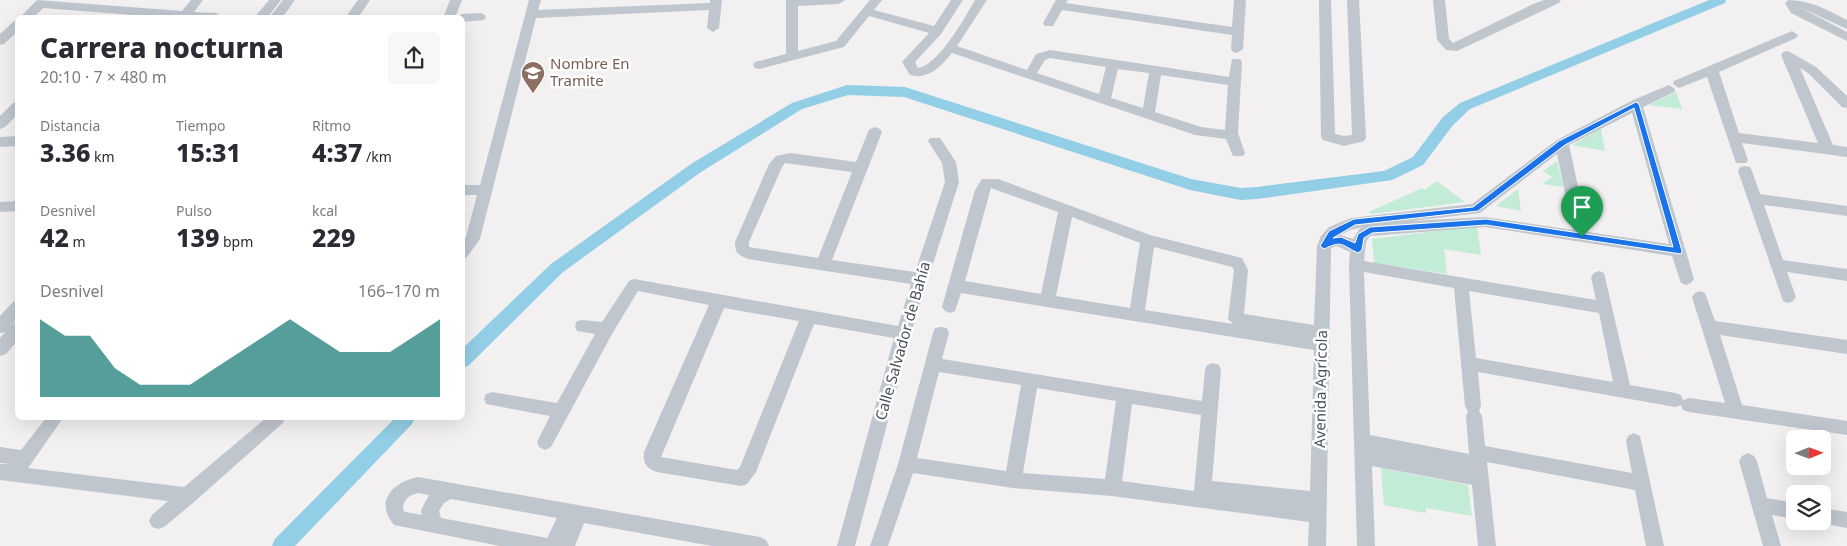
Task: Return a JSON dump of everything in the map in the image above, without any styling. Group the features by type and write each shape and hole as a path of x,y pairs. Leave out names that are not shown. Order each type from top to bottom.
{"street":[{"path":"91,0 185,15 197,0"},
{"path":"262,15 275,0"},
{"path":"277,15 289,0"},
{"path":"354,15 364,0"},
{"path":"450,15 456,0"},
{"path":"792,57 792,2 839,0"},
{"path":"957,0 939,28 908,62 915,71 923,73 934,67 952,44 981,0"},
{"path":"1238,153 1231,133 1240,0"},
{"path":"1325,0 1328,137 1344,141 1359,138 1354,0"},
{"path":"1439,0 1442,40 1450,47 1457,46 1531,4 1555,0"},
{"path":"1847,25 1806,3 1798,1 1790,3 1795,10 1847,37"},
{"path":"28,15 42,2 116,4"},
{"path":"465,249 473,239 484,190 533,7 715,3 713,28"},
{"path":"1049,23 1060,3 1238,32"},
{"path":"759,65 840,44 871,6 939,28"},
{"path":"465,18 480,17"},
{"path":"0,41 15,27"},
{"path":"1328,240 1346,225 1363,220 1475,209 1562,143 1636,104 1792,35"},
{"path":"952,44 1033,70 1104,100 1200,132 1225,135 1231,133"},
{"path":"1771,45 1812,70 1847,104"},
{"path":"1033,70 1040,57 1050,54 1234,82"},
{"path":"1788,55 1828,150"},
{"path":"1104,100 1113,64"},
{"path":"1148,114 1156,70"},
{"path":"1712,71 1788,297"},
{"path":"1636,104 1686,279"},
{"path":"0,124 15,109"},
{"path":"823,264 875,132"},
{"path":"1734,137 1847,152"},
{"path":"0,142 15,141"},
{"name":"Calle Salvador de Bahía","path":"846,546 903,333 952,182 949,162 935,141"},
{"path":"1562,143 1582,237"},
{"path":"860,168 790,158 782,159 776,164 742,242 742,250 748,253 921,279"},
{"path":"950,307 982,190 987,183 998,184 1148,240 1237,262 1241,270 1236,319 1322,339"},
{"path":"465,190 484,190"},
{"path":"1755,199 1847,211"},
{"path":"0,207 15,206"},
{"path":"1475,209 1486,222"},
{"path":"1047,301 1066,210"},
{"path":"1366,546 1357,258 1364,232 1377,229 1486,222 1678,251"},
{"path":"1137,315 1148,240"},
{"path":"1328,240 1341,240 1352,245 1357,258"},
{"name":"Avenida Agrícola","path":"1317,546 1322,339 1328,240"},
{"path":"1357,258 1461,287 1606,308"},
{"path":"1777,265 1847,275"},
{"path":"1599,277 1623,391"},
{"path":"545,442 606,330 634,285 642,284 719,301 903,333"},
{"path":"955,286 1137,315 1322,339"},
{"path":"1461,287 1487,546"},
{"path":"1700,297 1736,412"},
{"path":"719,301 652,452 652,461 657,464 741,478 747,472 809,316"},
{"path":"0,327 15,310"},
{"path":"583,326 606,330"},
{"path":"1710,327 1847,347"},
{"path":"0,349 15,332"},
{"path":"879,546 882,530 907,464 941,333"},
{"path":"933,364 1210,409"},
{"path":"1469,364 1736,412 1847,428"},
{"path":"1203,494 1213,370"},
{"path":"1013,480 1030,379"},
{"path":"1112,488 1126,395"},
{"path":"492,399 562,411"},
{"path":"7,473 26,458 54,420"},
{"path":"158,521 275,420"},
{"path":"1634,441 1655,546"},
{"path":"1362,449 1479,465 1642,483"},
{"path":"0,455 26,458"},
{"path":"1748,461 1772,546"},
{"path":"907,464 1013,480 1203,494 1318,507"},
{"path":"7,473 188,496"},
{"path":"546,546 400,518 394,512 394,503 400,493 411,486 418,485 759,546"},
{"path":"437,526 432,522 430,510 438,497 452,490"},
{"path":"1761,505 1786,509"},
{"path":"553,546 574,512"},
{"path":"566,546 574,512"},
{"path":"1831,517 1847,520"}],"green space":[{"path":"1676,92 1682,109 1648,105"},
{"path":"1601,129 1605,151 1572,145"},
{"path":"1557,161 1564,187 1542,184 1552,177 1543,171"},
{"path":"1437,181 1465,202 1371,214 1369,212 1422,188 1424,190"},
{"path":"1518,189 1521,211 1496,206"},
{"path":"1477,226 1481,255 1444,249 1447,274 1374,263 1372,239"},
{"path":"1381,468 1468,485 1472,516 1426,508 1426,513 1384,505"}],"waterway":[{"path":"465,358 557,268 696,168 797,106 847,90 905,92 1190,184 1241,194 1257,193 1387,176 1418,161 1448,121 1465,106 1720,0"},
{"path":"282,546 404,420"}],"place":[{"name":"Nombre En Tramite","path":"533,94"}],"route":[{"path":"1636,104 1678,251 1582,237 1486,222 1370,230 1364,232 1361,236 1358,250 1341,240 1331,241 1324,246 1326,239 1331,234 1354,222 1475,209 1562,143 1636,104"}]}
